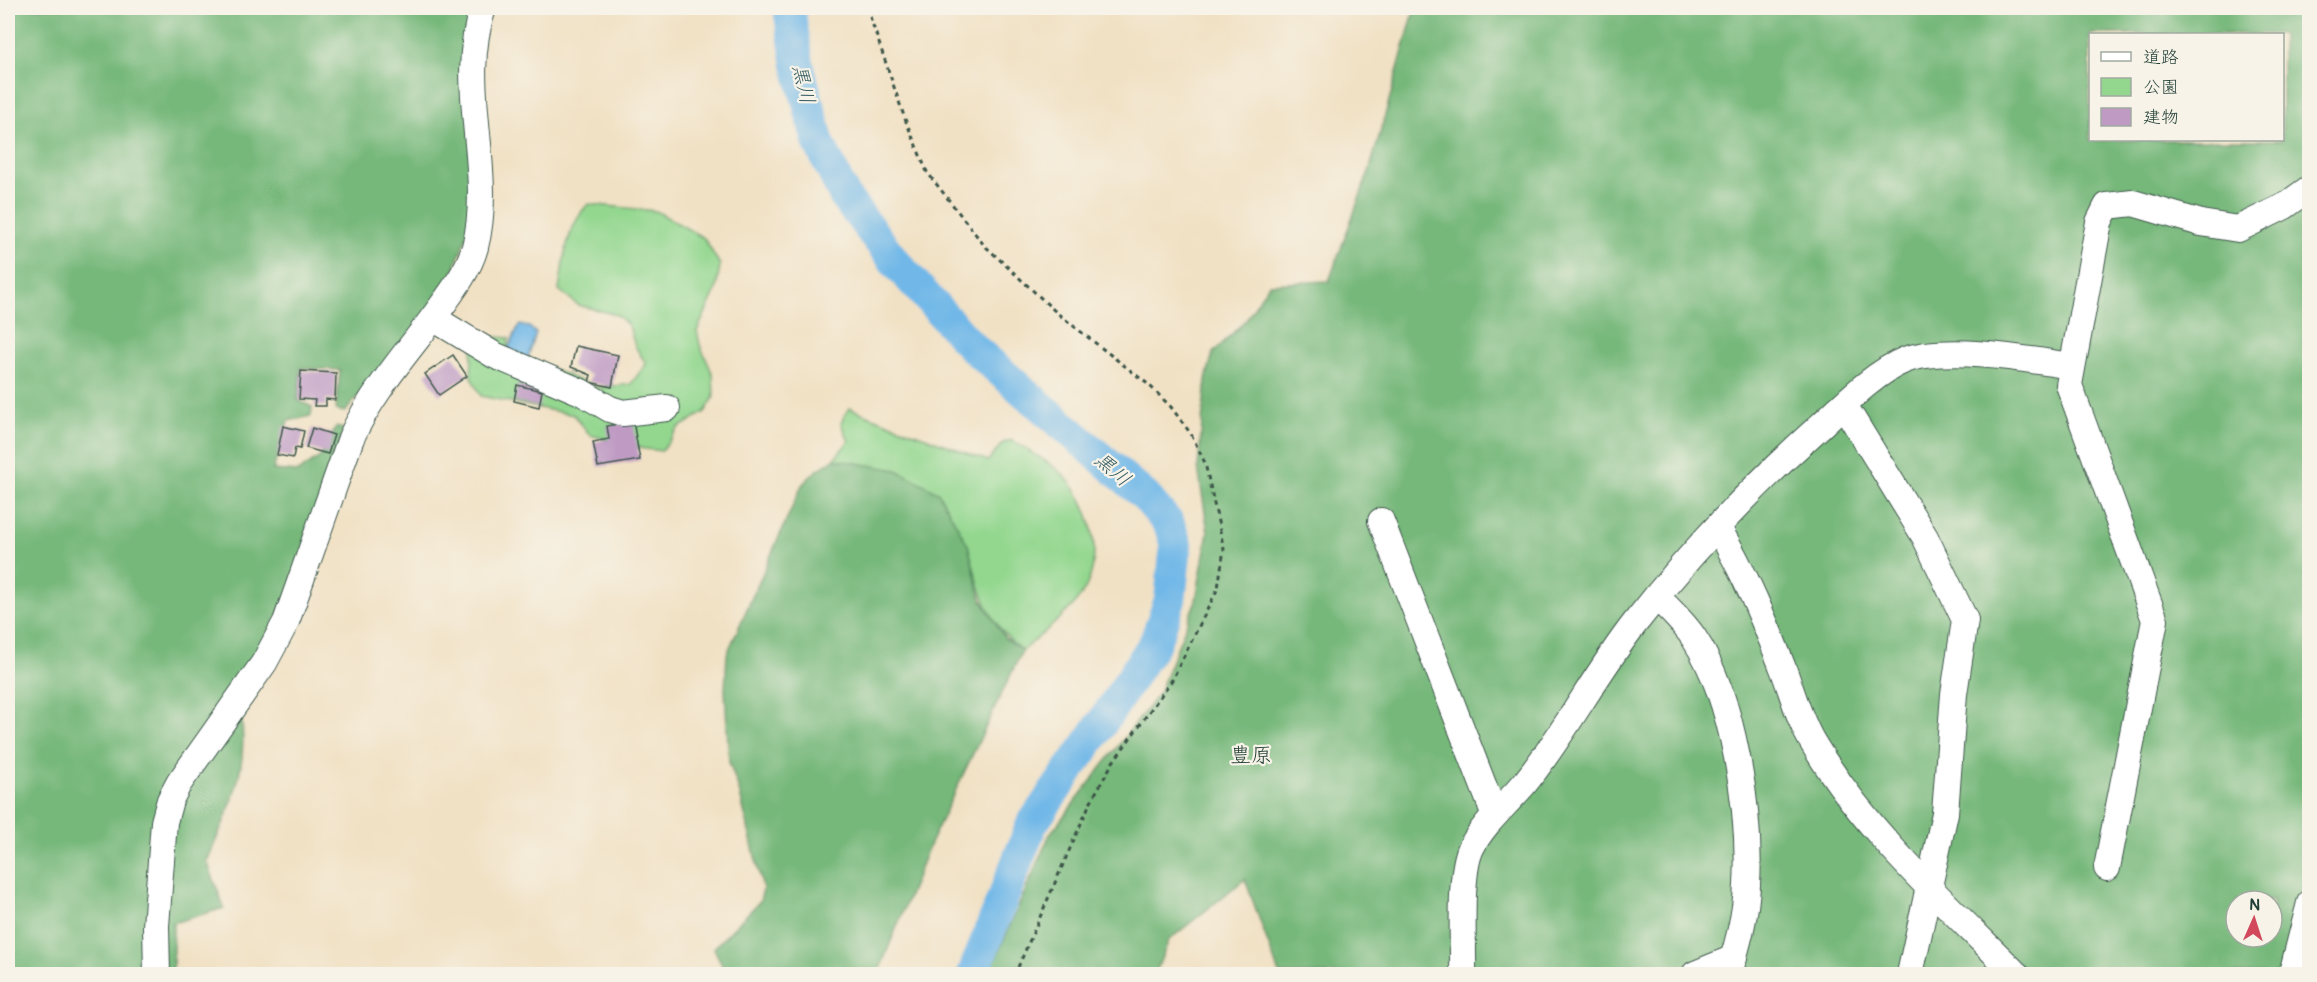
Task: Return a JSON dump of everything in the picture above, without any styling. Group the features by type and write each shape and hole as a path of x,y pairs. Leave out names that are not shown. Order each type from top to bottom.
{"street":[{"path":"157,975 158,891 164,822 170,800 179,783 264,663 286,622 363,410 433,318 457,282 474,249 480,219 474,52 478,22 483,8"},
{"path":"2107,868 2156,620 2084,422 2070,394 2071,366 2099,222 2107,206 2133,203 2201,223 2238,229 2284,206 2310,188"},
{"path":"433,318 494,355 581,392 609,409 623,413 667,408"},
{"path":"1463,975 1466,867 1471,848 1494,813 1523,784 1635,623 1718,528 1782,460 1887,370 1924,354 2016,358 2071,366"},
{"path":"1844,405 1925,537 1965,620 1954,694 1945,813 1910,975"},
{"path":"1381,521 1494,813"},
{"path":"1718,528 1737,559 1763,616 1811,741 1840,784 1876,830 2016,975"},
{"path":"1657,597 1692,634 1707,663 1723,708 1737,765 1748,838 1747,888 1731,966 1695,975"},
{"path":"2292,975 2310,903"}],"path":[{"path":"867,8 905,119 927,172 984,245 1057,313 1149,385 1172,407 1191,434 1205,463 1224,549 1218,588 1172,680 1113,762 1090,803 1015,975"}],"green space":[{"path":"8,8 470,8 473,219 444,296 345,412 336,410 340,370 301,368 298,400 312,407 311,416 288,421 273,470 298,472 321,456 336,427 344,429 299,576 236,694 243,739 242,760 232,800 207,861 224,908 173,923 173,974 8,974"},
{"path":"1415,8 2309,8 2309,974 1279,974 1245,879 1169,940 1155,974 989,974 1050,834 1159,693 1196,600 1208,532 1198,467 1206,380 1213,353 1246,320 1269,284 1329,281 1370,169"},
{"path":"588,204 656,211 704,238 720,265 716,290 697,331 700,345 713,375 714,397 705,412 678,428 662,451 590,435 574,415 481,396 471,377 473,335 509,338 507,350 598,388 631,384 646,364 635,346 629,326 617,315 578,305 559,290 570,234"},
{"path":"849,408 988,461 1003,443 1012,440 1058,470 1080,498 1088,515 1092,533 1094,551 1092,570 1086,587 1076,602 1022,651 1010,640 992,616 980,590 968,545 834,459 849,441 841,423"},
{"path":"834,459 897,470 938,492 968,545 981,599 1005,638 1022,651 928,848 878,974 726,974 714,948 760,901 763,889 739,790 729,762 725,690 727,654 802,485 816,471"}],"water":[{"path":"519,325 529,327 536,333 528,358 508,349"}],"building":[{"path":"576,346 618,355 612,387 589,382 591,375 571,367"},
{"path":"453,355 467,376 439,395 425,374"},
{"path":"301,371 336,373 335,400 326,399 326,406 314,406 315,400 299,399"},
{"path":"517,385 542,391 539,407 514,401"},
{"path":"633,421 640,460 598,467 593,442 609,439 607,426"},
{"path":"283,426 304,431 300,449 295,448 293,458 277,455"},
{"path":"312,428 334,435 328,454 306,448"}],"waterway":[{"name":"黒川","path":"789,8 798,65 818,141 845,197 896,263 972,347 1145,496 1169,524 1176,545 1170,600 1155,642 1032,824 973,974"}],"district":[{"name":"豊原","path":"1251,755"}]}
